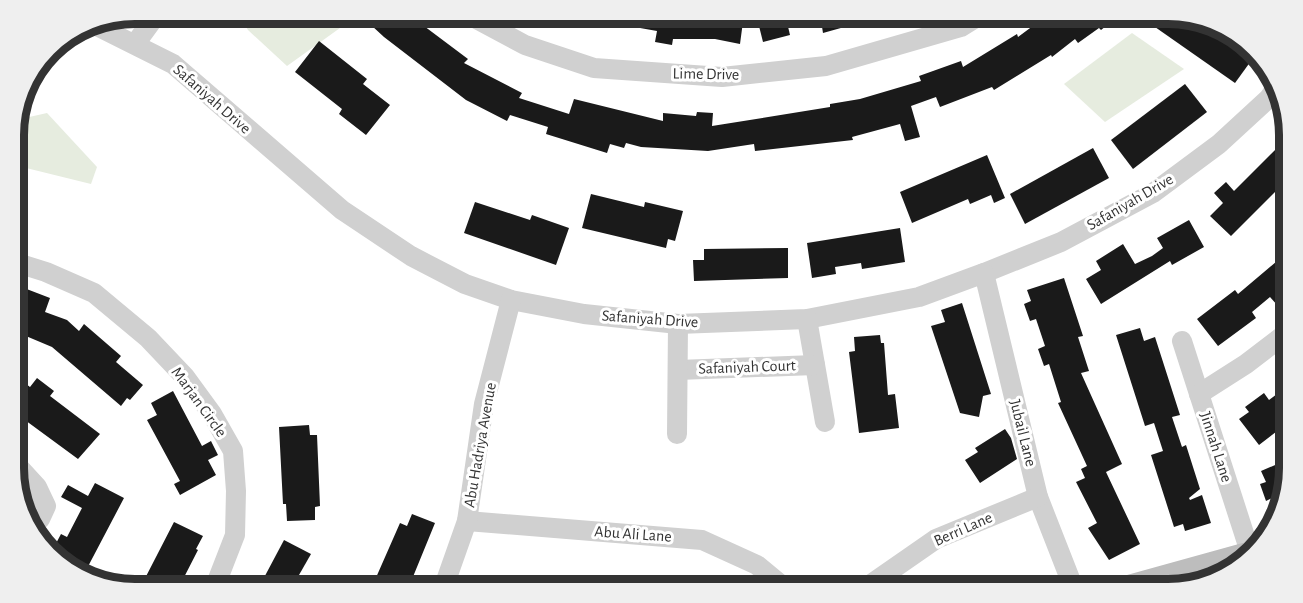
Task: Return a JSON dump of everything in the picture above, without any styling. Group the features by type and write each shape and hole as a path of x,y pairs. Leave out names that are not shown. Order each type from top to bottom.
{"main road":[{"path":"1163,579 1229,561"}],"street":[{"path":"135,44 150,24"},
{"name":"Lime Drive","path":"486,24 525,45 594,68 723,77 826,66 966,24"},
{"name":"Safaniyah Drive","path":"103,29 173,64 342,210 411,256 465,284 511,300 584,314 678,324 807,319 919,297 984,273 1061,242 1153,193 1220,144 1271,94"},
{"name":"Marjan Circle","path":"24,265 94,293 155,346 185,377 212,414 234,451 236,491 235,536 218,579"},
{"name":"Jubail Lane","path":"984,273 1038,497 1070,579"},
{"name":"Abu Hadriya Avenue","path":"447,579 467,521 484,404 511,300"},
{"name":"Safaniyah Court","path":"807,319 825,422"},
{"name":"Safaniyah Court","path":"677,434 678,324"},
{"path":"1199,394 1279,338"},
{"name":"Jinnah Lane","path":"1182,341 1248,544"},
{"name":"Safaniyah Court","path":"678,370 816,365"},
{"path":"24,473 37,487 46,506 37,520"},
{"name":"Berri Lane","path":"878,579 936,539 1038,497"},
{"name":"Abu Ali Lane","path":"467,521 702,540 757,565 774,579"}],"shaded area":[{"path":"244,24 337,24 340,28 287,66"},
{"path":"1132,33 1184,69 1105,122 1064,84"},
{"path":"47,113 97,167 91,184 24,167 25,118"}],"building":[{"path":"370,24 421,24 468,59 464,63 522,93 519,98 569,114 574,99 663,121 663,113 696,116 697,112 713,113 712,126 830,107 830,104 860,99 921,81 919,76 961,61 963,67 1017,34 1018,37 1036,24 1108,24 1078,43 1075,39 1052,57 1051,55 994,90 992,87 940,107 936,97 911,106 920,137 905,141 900,124 852,137 853,140 755,151 754,144 708,151 641,147 626,143 624,148 610,144 607,153 546,134 548,127 510,115 507,121 466,100"},
{"path":"618,24 743,24 740,44 715,39 673,39 672,45 655,42 657,31"},
{"path":"758,24 787,24 790,35 763,42"},
{"path":"822,24 855,24 823,33"},
{"path":"1157,24 1182,25 1210,32 1236,47 1251,62 1235,83 1155,27"},
{"path":"319,41 367,79 363,84 390,105 366,135 339,114 342,109 295,72"},
{"path":"1185,84 1207,112 1133,169 1111,140"},
{"path":"1279,146 1279,188 1231,236 1210,216 1223,203 1214,193 1226,182 1234,191"},
{"path":"1093,148 1109,178 1025,224 1010,194"},
{"path":"987,155 1005,198 994,203 991,195 970,204 968,199 912,223 900,192"},
{"path":"591,194 644,207 645,202 683,211 675,241 668,239 666,248 582,228"},
{"path":"475,202 530,220 532,215 569,228 556,265 464,233"},
{"path":"1189,220 1204,247 1172,265 1170,261 1101,304 1086,279 1101,270 1096,261 1123,244 1135,264 1163,248 1157,238"},
{"path":"900,228 905,262 862,269 861,263 835,267 836,274 812,278 807,243"},
{"path":"788,248 788,278 694,281 693,260 704,260 704,249"},
{"path":"1279,259 1279,305 1270,297 1252,312 1256,318 1218,346 1197,319 1235,290 1238,294"},
{"path":"1064,278 1083,336 1078,337 1089,371 1081,373 1122,464 1106,472 1140,544 1109,560 1088,528 1097,523 1076,482 1085,478 1081,469 1087,466 1058,403 1061,402 1049,364 1044,366 1038,349 1045,346 1036,319 1030,321 1024,304 1031,301 1027,290"},
{"path":"24,288 50,298 45,312 67,320 79,331 84,324 121,356 116,362 143,385 130,400 127,398 121,406 52,347 24,335"},
{"path":"962,303 991,394 983,396 979,417 960,413 931,326 945,322 941,310"},
{"path":"1140,328 1144,341 1155,337 1180,415 1172,417 1182,447 1186,445 1200,489 1189,498 1190,500 1202,495 1211,523 1185,531 1183,524 1174,527 1151,455 1163,451 1154,423 1145,426 1116,335"},
{"path":"880,335 881,343 884,343 888,395 895,394 899,428 859,433 849,352 855,351 854,337"},
{"path":"37,378 54,391 50,396 100,434 78,459 24,419 24,382 30,387"},
{"path":"173,391 202,446 211,441 218,455 208,460 216,475 180,495 174,484 180,481 147,420 157,415 151,403"},
{"path":"1279,392 1279,430 1259,445 1239,419 1249,412 1245,407 1264,393 1269,400"},
{"path":"309,425 310,435 317,435 320,506 315,507 315,520 287,521 286,504 283,504 279,427"},
{"path":"1005,429 1011,438 1017,459 980,483 965,460 978,452 975,448"},
{"path":"1279,463 1274,502 1272,498 1266,501 1260,484 1266,482 1261,471"},
{"path":"95,483 124,498 87,568 67,556 55,544 61,534 67,537 82,508 61,497 68,485 88,496"},
{"path":"412,514 435,523 412,579 375,579 400,523 407,526"},
{"path":"174,522 203,536 183,579 145,579"},
{"path":"284,540 311,554 297,579 263,579"}]}
